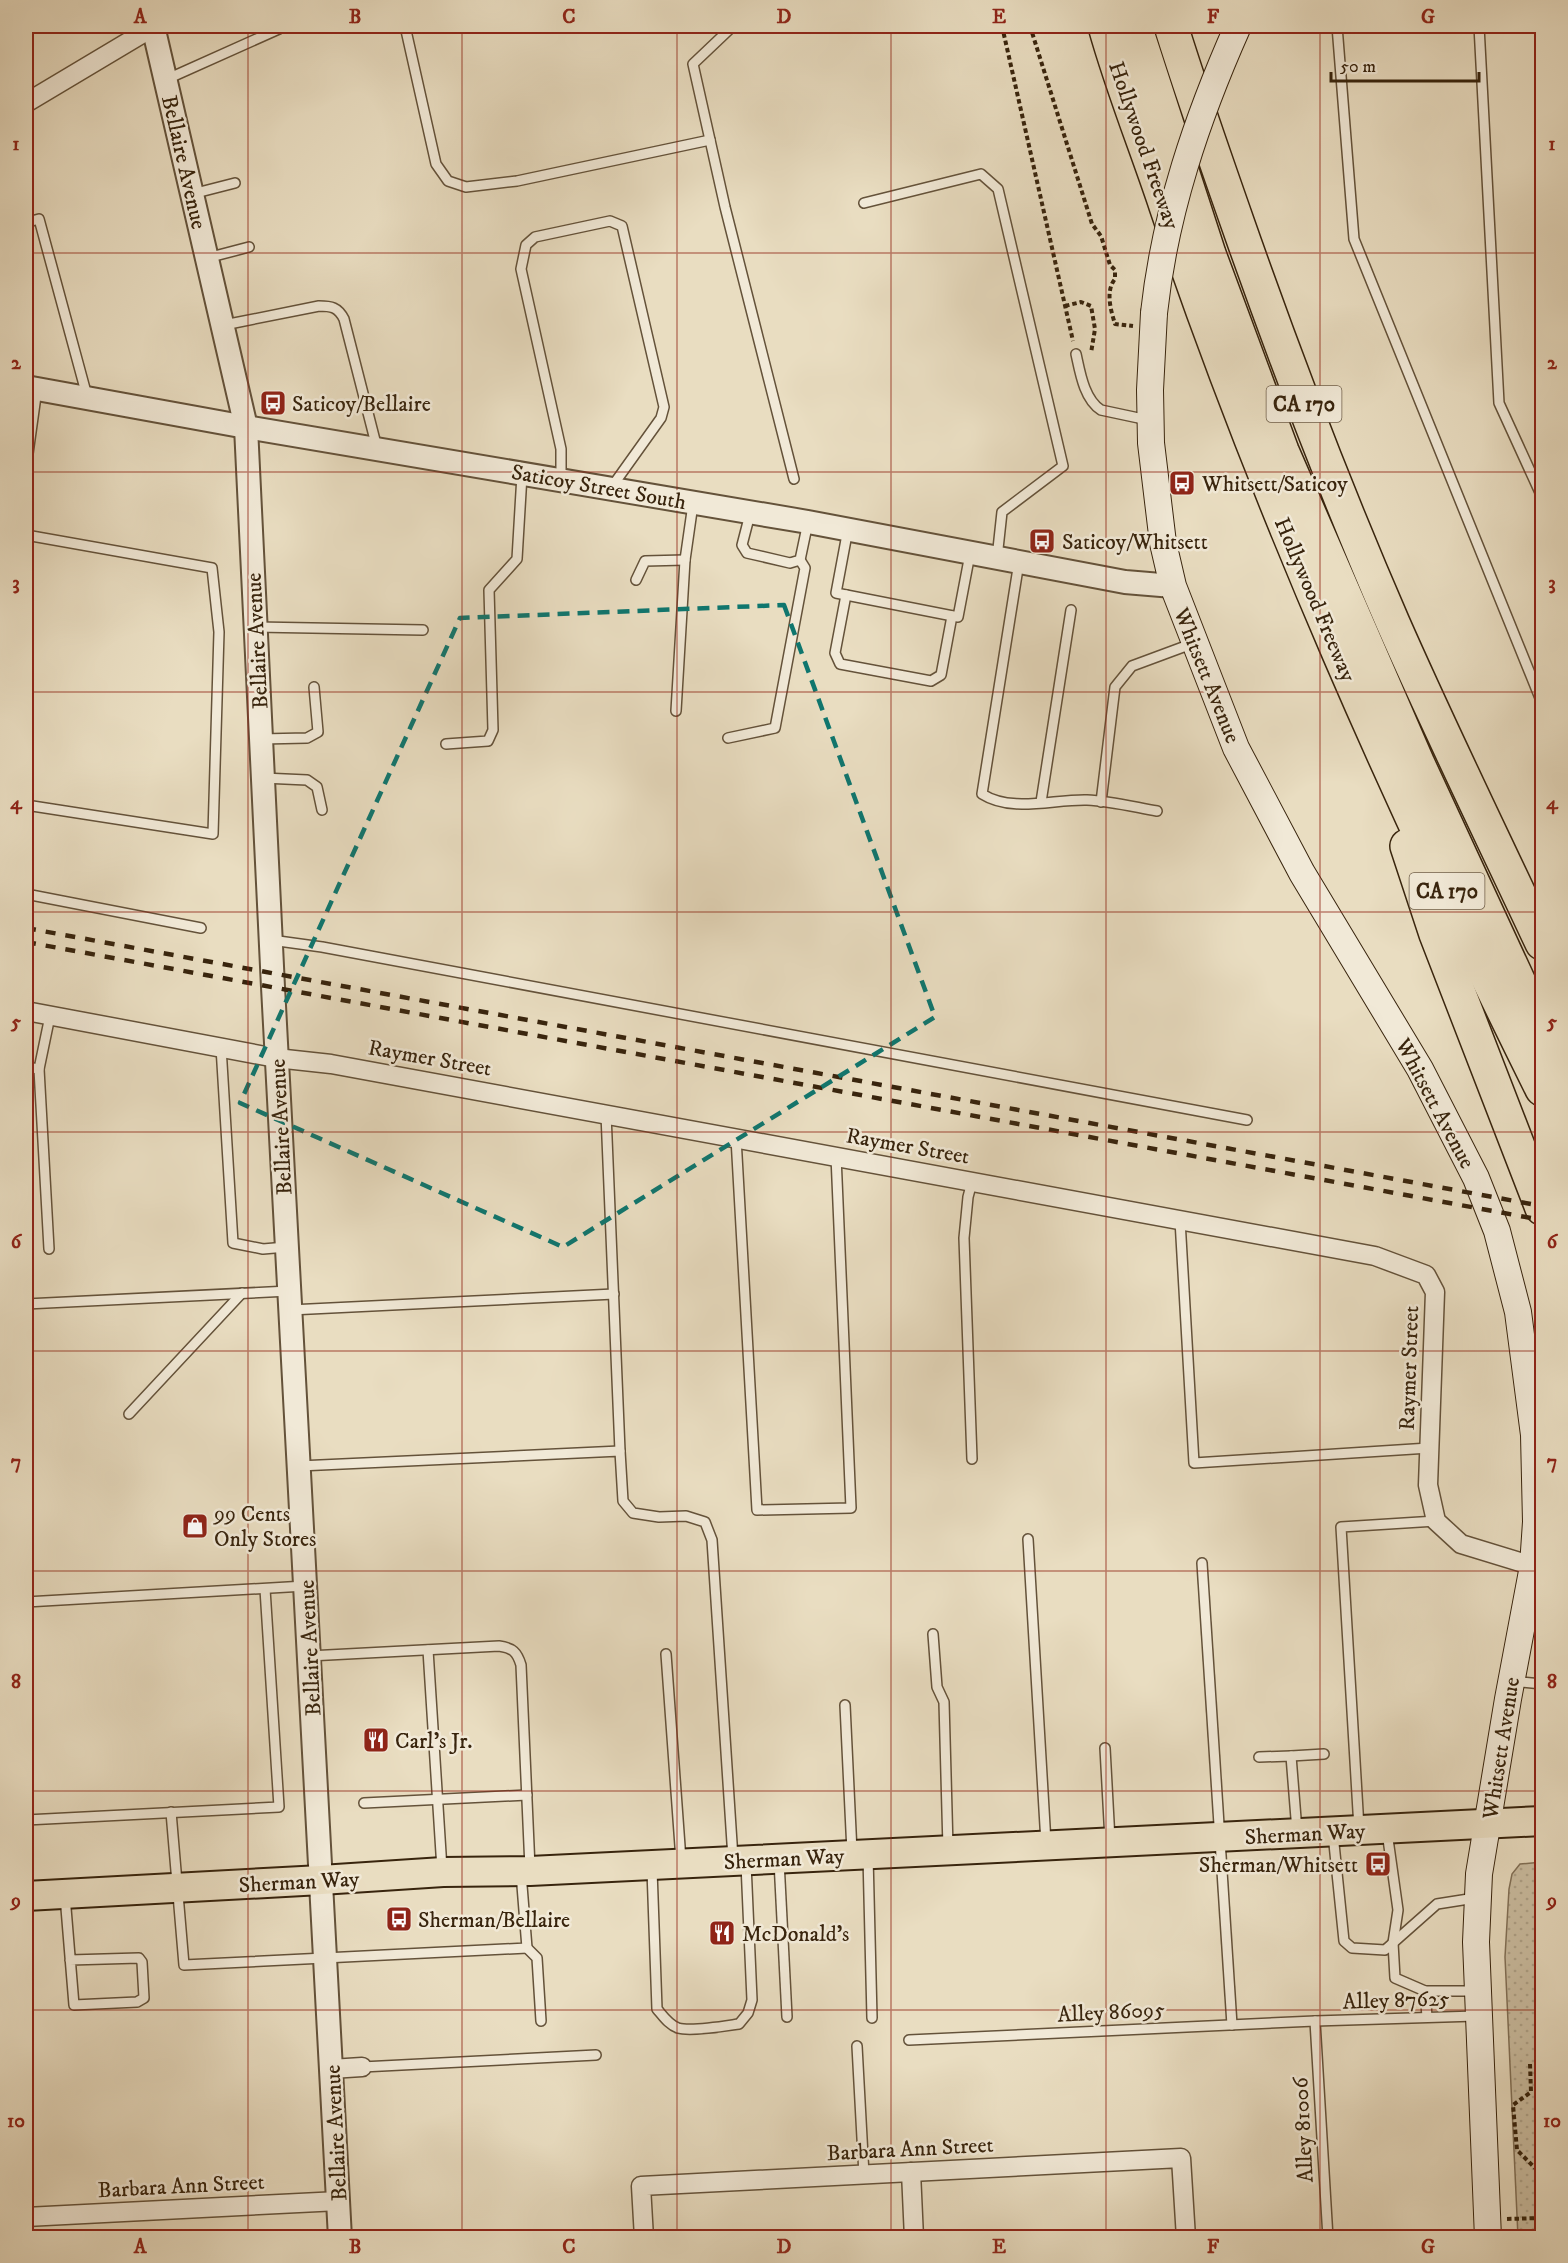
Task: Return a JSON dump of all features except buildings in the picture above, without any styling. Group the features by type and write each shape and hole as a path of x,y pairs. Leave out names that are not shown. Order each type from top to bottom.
{"highway":[{"name":"Hollywood Freeway","path":"1105,26 1208,329 1276,504 1354,691 1502,1009 1542,1089"},
{"path":"1135,26 1209,254 1282,451 1418,764 1542,1032"},
{"path":"1150,26 1254,334 1347,562 1420,730 1542,989"},
{"name":"CA 170","path":"1171,26 1210,148 1299,392 1388,612 1542,943"},
{"path":"1354,691 1436,934 1542,1209"},
{"path":"1461,773 1542,902"}],"main road":[{"name":"Whitsett Avenue","path":"1238,26 1200,116 1174,199 1158,274 1150,390 1151,443 1163,543 1173,586 1236,748 1302,873 1420,1069 1476,1178 1497,1231 1518,1312 1534,1435 1536,1522 1533,1566 1511,1680 1479,1874 1476,1942 1488,2229"},
{"name":"Sherman Way","path":"26,1896 321,1881 443,1872 525,1871 1542,1821"}],"street":[{"name":"Bellaire Avenue","path":"154,26 246,427 276,1058 340,2238"},
{"path":"26,103 154,26"},
{"name":"Saticoy Street South","path":"31,388 246,427 523,472 848,529 1125,582 1173,586"},
{"name":"Raymer Street","path":"26,1011 276,1058 331,1064 1375,1256 1426,1275 1435,1292 1428,1485 1436,1521"},
{"path":"1436,1521 1461,1544 1533,1566"},
{"path":"331,2069 362,2067"},
{"name":"Barbara Ann Street","path":"644,2238 641,2186 1181,2158 1186,2238"},
{"path":"911,2172 914,2238"},
{"name":"Barbara Ann Street","path":"26,2217 339,2201"}],"lane":[{"path":"405,26 436,164 448,181 466,187 517,180 710,140"},
{"path":"733,26 693,64 724,207 794,478"},
{"path":"1337,26 1354,239 1542,703"},
{"path":"1479,26 1499,403 1542,497"},
{"path":"165,80 279,29"},
{"path":"864,203 981,174 998,189 1063,466 1002,512 1008,560 981,794 989,799 1017,804 1089,800 1157,811"},
{"path":"192,194 235,183"},
{"path":"26,213 28,222 39,219 88,398"},
{"path":"561,479 561,448 521,269 526,245 535,237 610,221 621,225 664,407 661,418 611,488"},
{"path":"207,258 249,247"},
{"path":"222,326 319,306 331,306 339,311 344,319 377,448"},
{"path":"1076,354 1081,375 1094,405 1101,410 1151,421"},
{"path":"26,468 31,388"},
{"path":"446,744 488,741 493,730 489,590 517,559 523,472"},
{"path":"676,711 685,560 693,502"},
{"path":"751,512 742,545 747,553 790,563 800,560"},
{"path":"728,738 775,728 805,568 800,560 808,522"},
{"path":"848,529 836,593 952,616 958,617 970,553"},
{"path":"26,535 212,568 219,632 213,834 26,805"},
{"path":"636,580 645,561 685,560"},
{"path":"846,595 835,653 840,664 931,681 941,675 952,616"},
{"path":"1041,802 1071,610"},
{"path":"256,627 423,630"},
{"path":"1101,802 1115,687 1132,666 1194,644"},
{"path":"261,739 308,738 318,732 314,687"},
{"path":"263,778 307,780 317,787 322,810"},
{"path":"26,894 201,928"},
{"path":"271,940 322,947 1247,1120"},
{"path":"49,1249 39,1069 50,1016"},
{"path":"220,1047 233,1243 263,1249 287,1247"},
{"path":"26,1066 39,1069"},
{"path":"606,1114 623,1501 633,1513 659,1517 686,1516 705,1522 712,1540 752,2000 748,2013 739,2024 712,2028 679,2028 668,2022 657,2010 652,1864"},
{"path":"736,1138 757,1510 851,1508 836,1156"},
{"path":"972,1182 968,1197 964,1238 972,1458"},
{"path":"1180,1220 1194,1463 1429,1448"},
{"path":"26,1304 243,1293 290,1300 614,1294"},
{"path":"129,1414 243,1293"},
{"path":"299,1466 620,1450"},
{"path":"1436,1521 1341,1527 1360,1830 1344,1941 1352,1948 1385,1950 1437,1904 1478,1898"},
{"path":"1028,1539 1046,1845"},
{"path":"1202,1563 1232,2025"},
{"path":"26,1602 305,1586"},
{"path":"26,1820 279,1807 265,1589"},
{"path":"933,1634 937,1688 944,1702 949,1850"},
{"path":"309,1656 499,1646 511,1647 517,1653 521,1665 527,1795 525,1871 527,1948 537,1958 541,2020"},
{"path":"429,1650 443,1872"},
{"path":"666,1654 681,1863"},
{"path":"1511,1680 1542,1683"},
{"path":"845,1704 860,1854 872,2018"},
{"path":"1105,1748 1110,1842"},
{"path":"1258,1757 1324,1754"},
{"path":"1291,1756 1298,1833"},
{"path":"364,1803 527,1795"},
{"path":"171,1812 184,1965 527,1948"},
{"path":"1360,1830 1398,1910 1393,1943 1395,1978 1425,1991 1478,1991"},
{"path":"779,1858 787,2018"},
{"path":"65,1894 70,1960 74,2005 137,2002 144,1998 142,1962 139,1958 70,1960"},
{"path":"1425,1991 1427,2017"},
{"name":"Alley 87625","path":"1315,2021 1478,2016"},
{"name":"Alley 86095","path":"909,2040 1315,2021"},
{"name":"Alley 81006","path":"1315,2021 1328,2238"},
{"path":"857,2046 864,2175"},
{"path":"362,2067 596,2055"}],"path":[{"path":"1002,26 1076,354"},
{"path":"1030,26 1092,224 1101,236 1110,265 1115,270 1115,279 1111,284 1110,308 1115,324 1154,328"},
{"path":"1065,306 1081,302 1091,306 1095,329"},
{"path":"1530,2064 1531,2092 1513,2105 1517,2150 1542,2175"},
{"path":"1488,2229 1542,2217"}],"highlighted area":[{"path":"784,605 935,1017 563,1247 240,1103 460,618"}],"shaded area":[{"path":"1542,1862 1542,2237 1518,2237 1505,1957 1509,1889 1512,1874 1520,1864"},
{"path":"1537,1877 1542,1877 1542,2145"}],"railway":[{"path":"26,928 1542,1206"},
{"path":"26,942 1542,1220"}],"place":[{"name":"Saticoy/Bellaire","path":"273,403"},
{"name":"Whitsett/Saticoy","path":"1182,483"},
{"name":"Saticoy/Whitsett","path":"1042,541"},
{"name":"99 Cents Only Stores","path":"195,1526"},
{"name":"Carl's Jr.","path":"376,1740"},
{"name":"Sherman/Whitsett","path":"1378,1864"},
{"name":"Sherman/Bellaire","path":"399,1919"},
{"name":"McDonald's","path":"722,1933"}]}
